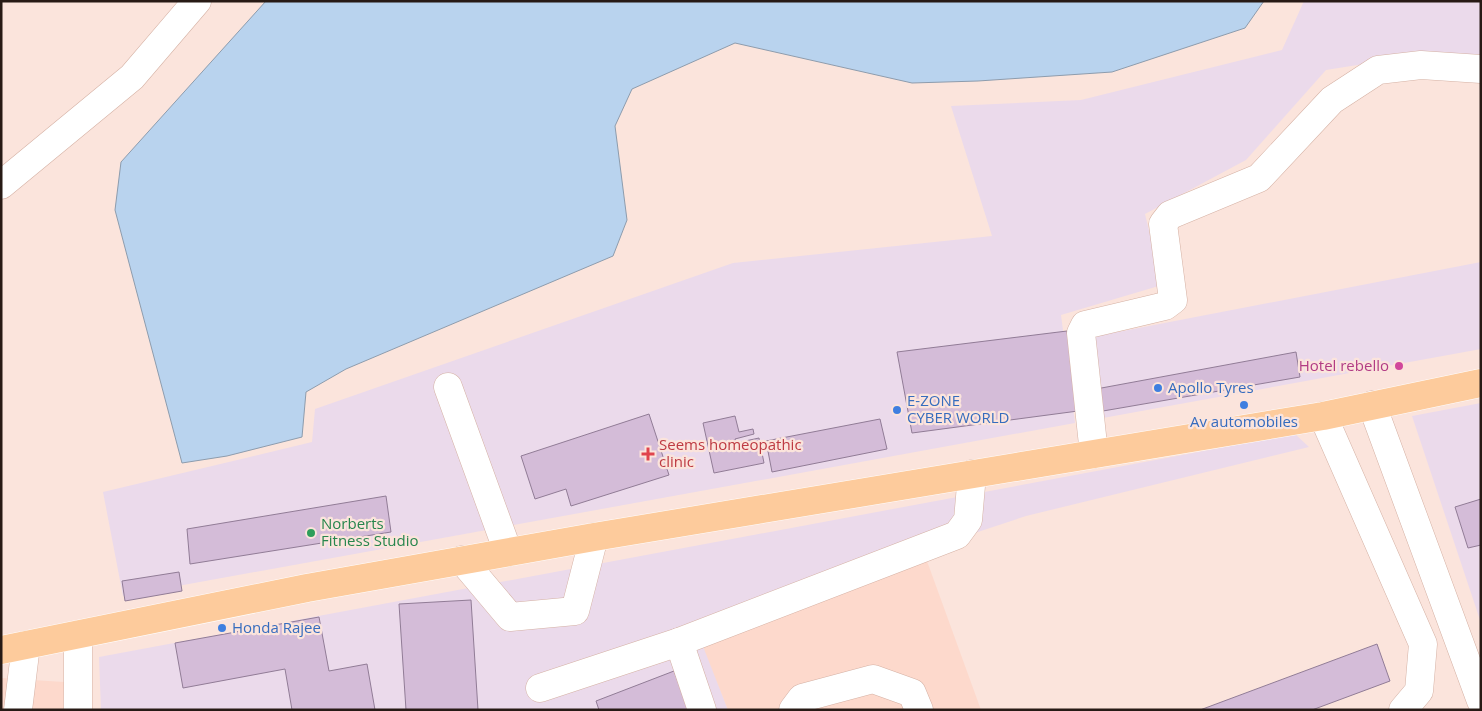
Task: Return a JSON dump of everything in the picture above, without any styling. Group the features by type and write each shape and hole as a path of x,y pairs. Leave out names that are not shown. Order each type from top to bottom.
{"main road":[{"path":"14,648 307,588 594,536 1323,416 1481,383"}],"street":[{"path":"1,185 132,77 197,1"},
{"path":"1094,454 1081,334 1085,325 1165,306 1173,300 1163,224 1170,216 1259,178 1332,100 1378,70 1421,66 1481,69"},
{"path":"448,386 508,552"},
{"path":"1372,405 1481,701"},
{"path":"1323,416 1424,644 1420,691 1403,710"},
{"path":"540,688 680,642 957,535 968,520 972,474"},
{"path":"462,560 510,618 575,611 594,536"},
{"path":"78,635 78,710"},
{"path":"680,642 702,710"},
{"path":"14,648 18,710"},
{"path":"793,710 802,698 873,679 912,693 919,710"}],"shaded area":[{"path":"1304,1 1481,1 1481,66 1427,54 1326,70 1246,160 1145,214 1162,285 1061,315 1075,423 123,596 103,492 312,442 315,409 733,263 992,236 951,106 1081,100 1282,50"},
{"path":"1481,262 1481,349 1103,418 1092,337"},
{"path":"1481,403 1481,623 1412,416"},
{"path":"1295,434 1309,447 1026,516 696,625 728,710 101,710 99,657"},
{"path":"923,550 981,710 728,710 695,626"},
{"path":"1,678 64,682 63,710 1,710"}],"water":[{"path":"266,1 1264,1 1245,28 1112,72 978,81 912,83 735,43 632,89 615,126 627,220 613,256 346,369 306,392 302,437 227,456 182,463 115,210 121,162"}],"building":[{"path":"1067,331 1078,411 912,433 897,352"},
{"path":"1296,352 1300,377 1103,411 1096,389"},
{"path":"649,414 669,475 571,506 566,489 535,499 521,456"},
{"path":"735,416 739,432 753,429 754,434 735,439 736,443 759,438 764,463 714,473 703,423"},
{"path":"880,419 887,449 772,472 766,441"},
{"path":"386,496 391,532 190,564 187,529"},
{"path":"1481,499 1481,545 1468,548 1455,507"},
{"path":"179,572 182,591 125,601 122,581"},
{"path":"471,600 478,710 406,710 399,604"},
{"path":"319,617 329,671 367,664 375,710 292,710 285,669 183,688 175,643"},
{"path":"1377,644 1390,681 1312,710 1200,710"},
{"path":"674,671 689,710 599,710 596,701"}],"place":[{"name":"Hotel rebello","path":"1399,366"},
{"name":"Apollo Tyres","path":"1158,388"},
{"name":"Av automobiles","path":"1244,405"},
{"name":"E-ZONE CYBER WORLD","path":"897,410"},
{"name":"Seems homeopathic clinic","path":"648,454"},
{"name":"Norberts Fitness Studio","path":"311,533"},
{"name":"Honda Rajee","path":"222,628"}]}
